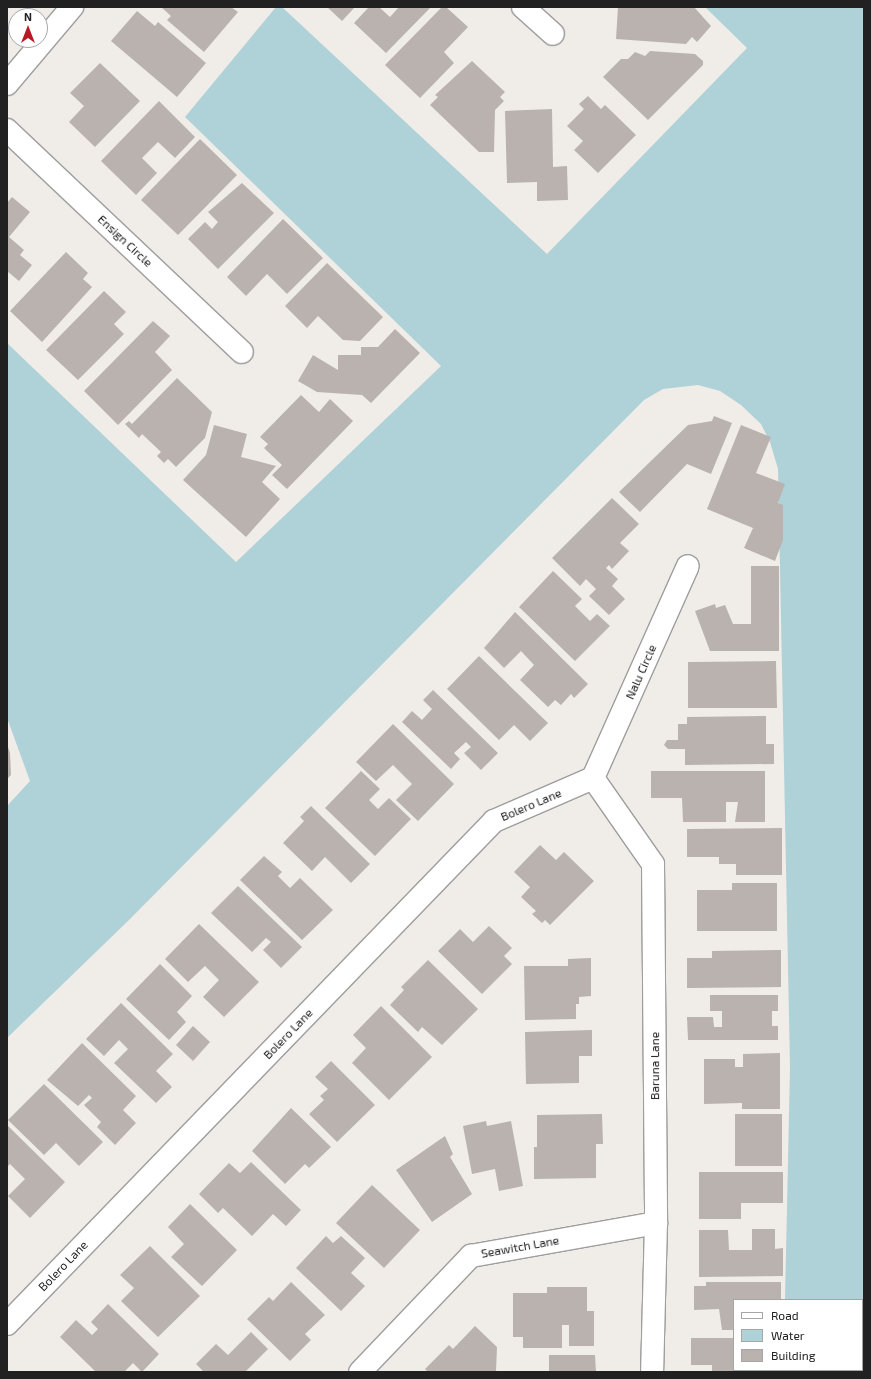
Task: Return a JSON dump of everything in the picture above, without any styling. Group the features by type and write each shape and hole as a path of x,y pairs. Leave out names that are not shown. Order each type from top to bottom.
{"street":[{"path":"7,84 72,7"},
{"path":"523,7 553,34"},
{"name":"Ensign Circle","path":"7,130 242,352"},
{"name":"Nalu Circle","path":"593,778 688,566"},
{"name":"Baruna Lane","path":"593,778 654,864 656,1223 652,1372"},
{"name":"Bolero Lane","path":"7,1324 494,821 593,778"},
{"name":"Seawitch Lane","path":"360,1372 471,1256 656,1223"}],"water":[{"path":"276,7 282,7 547,254 747,48 705,7 864,7 864,1372 784,1372 863,1371 863,1299 785,1299 790,1067 778,469 770,442 761,424 741,405 720,391 698,385 663,389 644,400 129,920 7,1038 7,806 30,781 7,718 7,343 236,562 441,366 185,117"}],"building":[{"path":"161,7 231,7 238,12 204,52 167,20 171,16"},
{"path":"327,7 355,7 342,21"},
{"path":"369,7 379,7 390,17 399,7 431,7 386,53 354,23"},
{"path":"442,7 446,7 468,27 444,52 454,63 420,98 385,65"},
{"path":"618,7 694,7 711,26 697,42 692,37 686,44 616,39"},
{"path":"137,11 155,26 158,22 206,63 177,97 111,41"},
{"path":"650,51 695,54 703,61 703,65 648,120 603,77 621,59 628,59 635,52 645,56"},
{"path":"472,61 505,92 500,97 504,101 495,110 494,152 479,152 430,105 438,97 435,95"},
{"path":"100,63 140,101 95,147 69,122 84,106 70,93"},
{"path":"588,96 601,109 605,105 636,135 598,173 574,150 583,141 567,126 584,109 579,104"},
{"path":"159,101 195,137 175,158 158,142 142,158 157,173 136,195 101,161"},
{"path":"552,109 553,167 567,166 568,200 537,201 537,182 507,183 505,111"},
{"path":"200,139 237,175 178,235 141,200"},
{"path":"242,183 274,213 218,269 188,239 205,222 212,229 218,222 208,212"},
{"path":"12,197 30,212 9,237 24,250 20,255 32,265 19,281 7,271 7,203"},
{"path":"283,219 323,258 287,294 267,274 246,296 227,277"},
{"path":"66,252 88,273 83,279 92,287 42,342 10,311"},
{"path":"327,263 383,317 360,341 343,340 318,316 307,328 285,306"},
{"path":"104,291 126,312 114,324 124,334 78,380 46,350"},
{"path":"153,321 170,336 155,352 172,370 118,425 84,391"},
{"path":"395,329 420,353 371,403 362,395 317,392 298,381 313,355 338,370 338,355 361,355 361,347 378,347"},
{"path":"177,378 212,412 205,438 176,467 168,459 164,463 157,456 161,452 142,434 139,438 125,424 129,421 132,424"},
{"path":"301,395 319,412 330,399 353,421 287,489 272,475 282,465 264,448 268,444 260,437"},
{"path":"714,416 732,423 711,474 687,464 640,512 619,492 688,425 712,421"},
{"path":"214,425 247,434 241,457 276,466 262,482 280,499 246,537 183,480 206,455"},
{"path":"741,425 771,437 756,473 785,484 778,503 783,505 783,540 775,561 744,548 753,528 707,509"},
{"path":"612,498 639,524 620,543 629,551 612,569 609,565 606,568 618,579 612,586 625,599 609,615 589,596 596,589 586,579 580,586 552,558"},
{"path":"751,566 779,566 779,651 710,651 695,611 715,604 716,608 725,605 733,624 751,624"},
{"path":"553,571 582,599 575,606 590,621 597,614 610,626 575,661 519,607"},
{"path":"515,612 588,684 574,698 571,694 561,705 555,700 548,707 520,680 534,665 521,651 504,668 484,648"},
{"path":"479,656 548,723 530,741 514,725 499,740 447,689"},
{"path":"776,661 777,708 688,708 688,662"},
{"path":"433,690 498,753 481,770 464,753 471,747 466,742 454,753 460,759 451,769 402,722 412,711 422,720 432,709 423,700"},
{"path":"766,716 766,744 774,744 774,764 685,765 685,749 668,749 664,745 667,740 678,740 678,724 687,724 687,717"},
{"path":"393,724 454,784 418,821 396,800 412,784 393,765 376,781 356,762"},
{"path":"7,744 10,753 11,775 7,779"},
{"path":"361,771 380,789 369,800 378,809 389,798 411,819 375,856 325,808"},
{"path":"651,771 765,771 765,822 735,822 738,802 726,802 726,822 683,822 682,798 651,798"},
{"path":"311,806 370,864 351,883 325,857 312,871 283,843 304,821 300,817"},
{"path":"782,828 782,875 736,875 736,864 719,864 719,857 687,857 687,829"},
{"path":"540,845 556,860 564,852 594,881 550,925 545,920 542,923 532,914 536,911 521,897 530,887 514,872"},
{"path":"264,856 282,872 278,876 290,888 300,878 333,910 302,940 240,880"},
{"path":"732,883 777,883 777,931 697,931 697,890 732,890"},
{"path":"238,886 302,947 281,968 263,950 271,942 266,938 252,952 211,913"},
{"path":"199,924 259,982 224,1017 203,997 219,980 205,966 188,982 165,959"},
{"path":"489,926 512,948 504,956 512,964 482,994 438,951 460,929 473,942"},
{"path":"781,950 781,987 687,988 687,958 712,958 712,951"},
{"path":"591,958 591,996 579,997 579,1004 576,1004 576,1019 525,1020 524,966 568,966 568,959"},
{"path":"428,960 478,1009 442,1045 422,1027 418,1032 390,1005 404,990 401,987"},
{"path":"160,964 192,996 177,1012 186,1022 169,1040 126,999"},
{"path":"710,995 778,995 778,1011 772,1011 772,1026 778,1026 778,1040 688,1040 687,1017 713,1017 714,1027 722,1027 722,1011 710,1011"},
{"path":"121,1003 173,1054 156,1071 172,1087 156,1103 114,1063 128,1049 119,1040 104,1056 86,1039"},
{"path":"381,1006 432,1057 389,1100 352,1063 366,1048 353,1035"},
{"path":"193,1026 210,1042 193,1061 176,1045"},
{"path":"592,1030 592,1056 579,1056 579,1083 526,1084 525,1032"},
{"path":"82,1043 136,1096 123,1110 136,1123 115,1145 97,1127 101,1122 84,1105 92,1098 89,1095 78,1106 47,1080"},
{"path":"780,1053 780,1109 742,1109 742,1103 704,1104 704,1059 735,1059 735,1067 743,1067 743,1054"},
{"path":"331,1061 375,1105 337,1142 309,1114 324,1100 320,1096 328,1089 315,1077"},
{"path":"44,1084 103,1142 79,1166 56,1143 44,1155 8,1120"},
{"path":"291,1108 331,1147 309,1168 305,1164 285,1184 252,1151"},
{"path":"602,1114 603,1144 596,1144 596,1178 534,1179 534,1147 537,1147 537,1115"},
{"path":"735,1114 782,1114 782,1166 735,1166"},
{"path":"486,1121 487,1126 511,1121 523,1186 499,1191 495,1169 472,1174 463,1126"},
{"path":"7,1125 65,1182 30,1218 8,1196 25,1179 10,1164 7,1167"},
{"path":"445,1136 453,1154 450,1157 472,1194 432,1222 396,1170"},
{"path":"251,1162 301,1210 286,1226 273,1214 252,1236 223,1208 218,1213 199,1194 229,1163 240,1173"},
{"path":"699,1172 783,1172 783,1203 741,1203 741,1219 699,1219"},
{"path":"372,1185 420,1230 384,1268 336,1223"},
{"path":"190,1204 237,1250 202,1286 171,1257 184,1244 168,1227"},
{"path":"752,1229 775,1229 775,1249 783,1248 783,1276 699,1277 699,1230 728,1230 729,1250 752,1250"},
{"path":"326,1236 333,1243 341,1236 365,1258 351,1273 365,1286 341,1311 296,1268"},
{"path":"150,1246 200,1296 158,1337 121,1301 134,1288 120,1275"},
{"path":"291,1282 325,1315 305,1334 311,1340 290,1361 247,1319 269,1297 273,1301"},
{"path":"706,1282 781,1282 781,1299 733,1299 733,1330 722,1330 719,1309 694,1310 694,1286 706,1286"},
{"path":"547,1287 587,1287 587,1311 594,1311 594,1346 569,1346 569,1325 562,1325 562,1348 523,1348 523,1337 513,1337 513,1293 547,1293"},
{"path":"108,1304 159,1354 142,1372 133,1363 124,1372 96,1372 60,1337 76,1320 92,1335 98,1329 91,1322"},
{"path":"475,1326 497,1347 496,1372 428,1372 425,1369 449,1345 453,1349"},
{"path":"251,1332 268,1349 245,1372 204,1372 196,1364 216,1344 228,1355"},
{"path":"691,1338 733,1338 733,1371 782,1372 712,1372 712,1365 691,1365"},
{"path":"549,1355 595,1355 596,1372 549,1372"}]}
